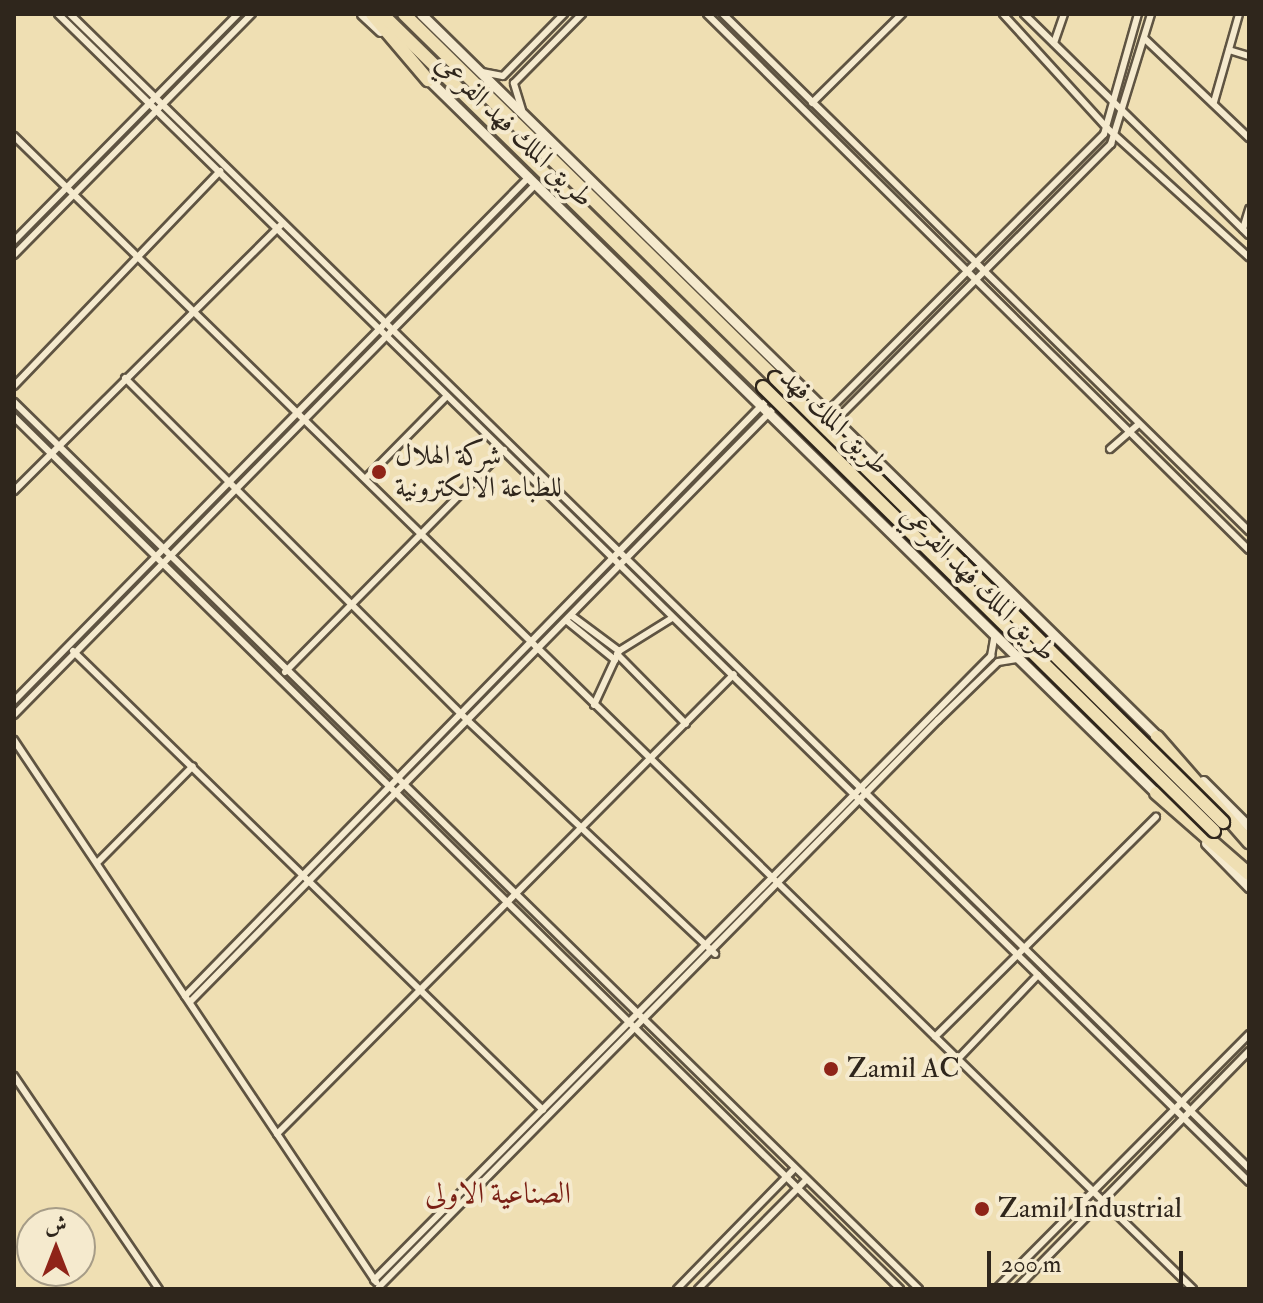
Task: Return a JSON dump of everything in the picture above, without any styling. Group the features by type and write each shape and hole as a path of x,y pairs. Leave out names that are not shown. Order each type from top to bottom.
{"highway":[{"path":"372,14 428,80"},
{"name":"طريق الملك فهد","path":"382,14 1218,826 1249,844"},
{"name":"طريق الملك فهد","path":"404,14 775,378 1218,826 1249,868"},
{"path":"1157,737 1249,844"},
{"path":"1156,793 1249,874"}],"main road":[{"name":"طريق الملك فهد الفرعي","path":"362,14 768,406 1249,887"},
{"name":"طريق الملك فهد الفرعي","path":"421,14 1249,827"},
{"path":"879,517 952,577 969,578 972,563 925,509"}],"street":[{"path":"58,14 153,99"},
{"path":"70,14 447,396 856,789 862,800 1249,1182"},
{"path":"221,14 237,30"},
{"path":"14,241 238,14"},
{"path":"14,255 252,14"},
{"path":"478,70 503,76 564,14"},
{"path":"528,121 514,83 582,14"},
{"path":"707,14 1249,550"},
{"path":"723,14 1249,531"},
{"path":"812,103 902,14"},
{"path":"1003,14 1107,128 1118,134 1249,257"},
{"path":"1024,14 1249,235"},
{"path":"1054,43 1064,14"},
{"path":"828,411 1107,128 1111,101 1138,14"},
{"path":"836,420 1118,134 1151,14"},
{"path":"1214,102 1239,14"},
{"path":"1144,38 1249,138"},
{"path":"1229,50 1249,56"},
{"path":"160,106 220,171 386,322 509,444 672,618 736,672"},
{"path":"120,133 131,137"},
{"path":"14,136 141,255 301,417 366,478 420,536 1193,1289"},
{"path":"14,386 220,171"},
{"path":"14,715 170,554 237,490 386,322 532,180"},
{"path":"14,701 162,547 387,335 467,253 532,180"},
{"path":"1243,229 1249,209"},
{"path":"14,491 193,308 281,225"},
{"path":"461,246 467,253"},
{"path":"125,378 465,717 715,954"},
{"path":"366,478 447,396"},
{"path":"14,402 919,1289"},
{"path":"188,999 399,782 536,648 768,406"},
{"path":"14,417 900,1289"},
{"path":"1110,449 1128,430 1139,424"},
{"path":"279,678 509,444"},
{"path":"222,490 237,490"},
{"path":"536,648 570,619 621,561"},
{"path":"594,705 617,655 672,618"},
{"path":"570,619 617,655 686,724"},
{"path":"374,1280 930,712 991,656 995,630"},
{"path":"68,646 548,1115"},
{"path":"14,740 380,1288 642,1020 715,954 938,720 998,662 1022,660"},
{"path":"277,1134 517,897 736,672"},
{"path":"930,712 938,720"},
{"path":"14,754 24,754"},
{"path":"97,863 193,766"},
{"path":"856,789 867,793 1249,1168"},
{"path":"935,1037 1156,817"},
{"path":"817,829 825,837"},
{"path":"958,1059 1038,975"},
{"path":"996,1289 1179,1099 1249,1034"},
{"path":"1016,1289 1249,1051"},
{"path":"14,1076 159,1289"},
{"path":"677,1289 795,1168"},
{"path":"698,1289 806,1180"}],"place":[{"name":"شركة الهلال للطباعة الالكترونية","path":"379,472"},
{"name":"Zamil AC","path":"831,1069"},
{"name":"Zamil Industrial","path":"982,1209"}],"district":[{"name":"الصناعية الاولى","path":"498,1194"}]}
